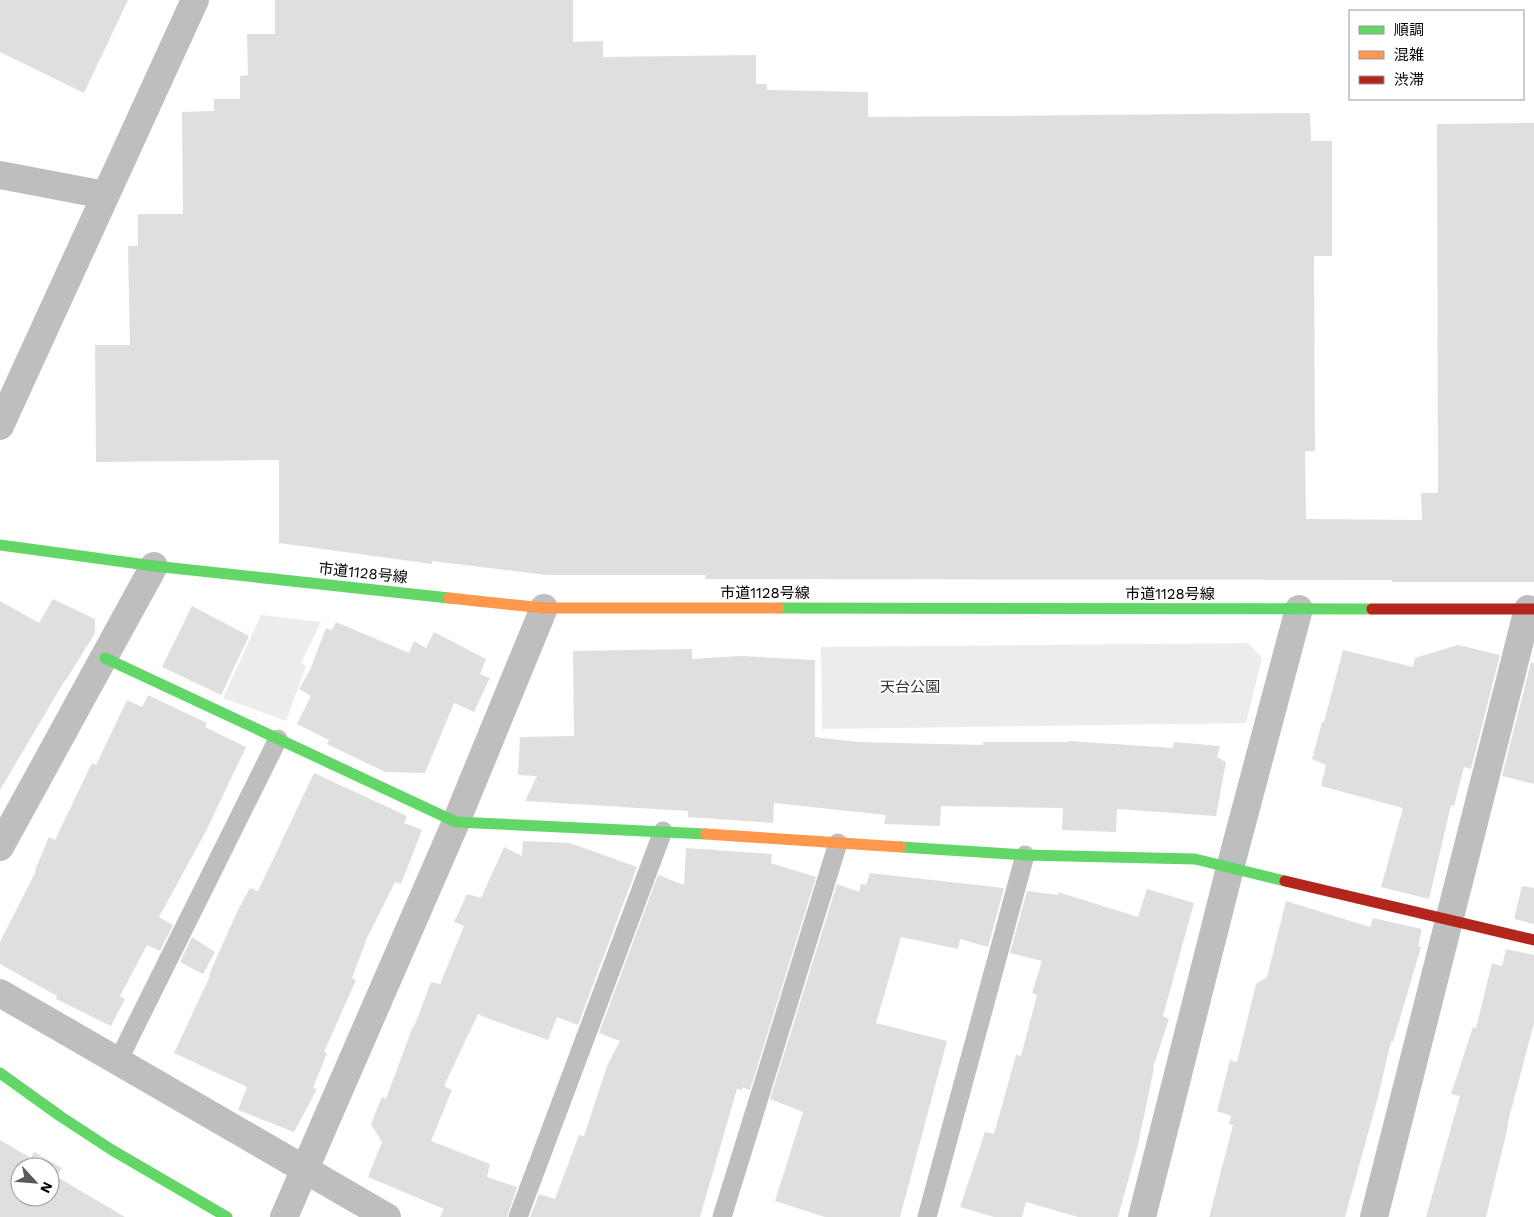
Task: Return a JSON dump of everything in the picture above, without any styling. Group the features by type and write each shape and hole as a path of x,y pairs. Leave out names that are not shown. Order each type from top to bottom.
{"street":[{"path":"0,426 195,0"},
{"path":"0,175 105,195"},
{"name":"市道1128号線","path":"0,545 154,566 544,608 1531,609"},
{"path":"0,847 154,566"},
{"path":"284,1217 456,822 544,608"},
{"path":"1142,1217 1230,868 1299,609"},
{"path":"1374,1217 1449,920 1531,609"},
{"path":"105,658 456,822 663,831 1025,855 1195,859 1534,940"},
{"path":"0,993 387,1217"},
{"path":"0,1073 112,1150 227,1217"}],"lane":[{"path":"118,1061 278,739"},
{"path":"518,1217 663,831"},
{"path":"722,1217 838,843"},
{"path":"926,1217 1025,855"}],"green space":[{"path":"261,615 321,622 301,663 306,666 286,721 223,698"},
{"name":"天台公園","path":"1248,643 1262,658 1246,723 822,729 821,647"}],"building":[{"path":"0,0 128,0 84,93 0,52"},
{"path":"275,0 573,0 573,42 603,41 603,57 756,55 756,84 767,84 767,90 868,92 868,117 1310,113 1311,141 1332,141 1332,256 1314,256 1315,451 1305,451 1306,519 1422,520 1421,493 1438,493 1437,124 1534,123 1534,582 705,579 706,575 546,575 432,561 432,564 279,543 279,460 96,462 95,345 130,345 128,246 138,246 138,214 183,214 182,112 214,111 214,99 240,99 240,76 248,75 247,34 275,34"},
{"path":"53,599 95,619 95,633 0,790 0,601 39,623"},
{"path":"192,606 249,636 221,695 162,667"},
{"path":"336,622 409,653 414,641 426,648 434,632 486,659 480,674 490,678 474,712 454,703 425,773 385,772 327,744 329,740 297,724 311,696 299,689 310,670 326,628 332,630"},
{"path":"1458,645 1500,655 1471,769 1464,767 1454,806 1451,805 1429,899 1381,887 1403,808 1321,786 1326,765 1312,759 1343,650 1413,667 1415,658"},
{"path":"692,649 692,659 740,656 815,660 815,737 858,742 983,745 983,742 1068,741 1173,748 1174,742 1220,746 1217,757 1226,762 1216,816 1117,809 1116,832 1062,830 1063,808 941,806 940,826 884,824 886,815 774,803 773,823 688,817 688,811 525,801 537,776 518,775 520,737 574,736 573,651"},
{"path":"1531,662 1534,663 1534,784 1502,776"},
{"path":"148,695 207,723 205,727 246,747 206,831 159,917 173,925 160,951 147,945 120,996 125,999 111,1026 56,999 57,996 0,964 0,942 36,871 49,837 55,840 92,763 96,765 127,700 142,707"},
{"path":"314,773 407,816 404,823 422,830 401,884 395,882 367,938 352,978 356,980 324,1052 327,1053 313,1088 317,1089 294,1132 238,1110 247,1087 174,1053 237,912 250,888 258,891"},
{"path":"523,841 570,843 637,867 578,1025 557,1017 548,1040 478,1014 444,1086 452,1090 431,1141 490,1164 487,1177 517,1187 507,1217 440,1217 444,1209 368,1177 382,1142 371,1124 382,1097 386,1099 431,982 440,984 464,926 454,922 467,894 481,898 504,847 522,856"},
{"path":"686,848 772,854 771,863 816,877 750,1090 742,1087 742,1090 737,1089 700,1217 530,1217 539,1194 555,1199 579,1135 584,1136 607,1066 620,1041 599,1033 658,875 684,885"},
{"path":"870,873 1004,888 988,947 960,939 958,949 901,937 876,1023 947,1041 900,1217 825,1217 775,1201 803,1112 770,1099 837,884 859,892 861,884 866,885"},
{"path":"1522,886 1534,888 1534,924 1514,919"},
{"path":"1147,889 1194,903 1163,1016 1169,1019 1153,1068 1138,1145 1118,1217 1078,1217 1026,1202 1022,1217 994,1217 960,1207 985,1132 994,1134 1016,1055 1021,1056 1037,995 1032,993 1042,961 1010,953 1027,891 1058,895 1058,892 1138,917"},
{"path":"1286,901 1370,927 1373,918 1422,929 1418,946 1421,947 1393,1042 1391,1041 1378,1097 1345,1217 1209,1217 1233,1125 1229,1124 1231,1116 1217,1111 1230,1060 1237,1062 1256,984 1267,977"},
{"path":"192,937 215,952 203,974 180,962"},
{"path":"1506,949 1534,955 1534,1023 1486,1217 1426,1217 1460,1096 1451,1094 1473,1027 1476,1028 1492,963 1502,966"},
{"path":"0,1140 29,1157 10,1157 10,1207 60,1207 60,1179 125,1217 0,1217"},
{"path":"34,1152 43,1157 32,1157"}],"traffic: fast":[{"path":"0,545 154,566 449,598"},
{"path":"779,608 1372,609"},
{"path":"105,658 456,822 706,834"},
{"path":"901,847 1025,855 1195,859 1285,881"},
{"path":"0,1073 112,1150 227,1217"}],"traffic: slow":[{"path":"449,598 544,608 779,608"},
{"path":"706,834 901,847"}],"traffic: jam":[{"path":"1372,609 1534,609"},
{"path":"1285,881 1534,940"}]}
